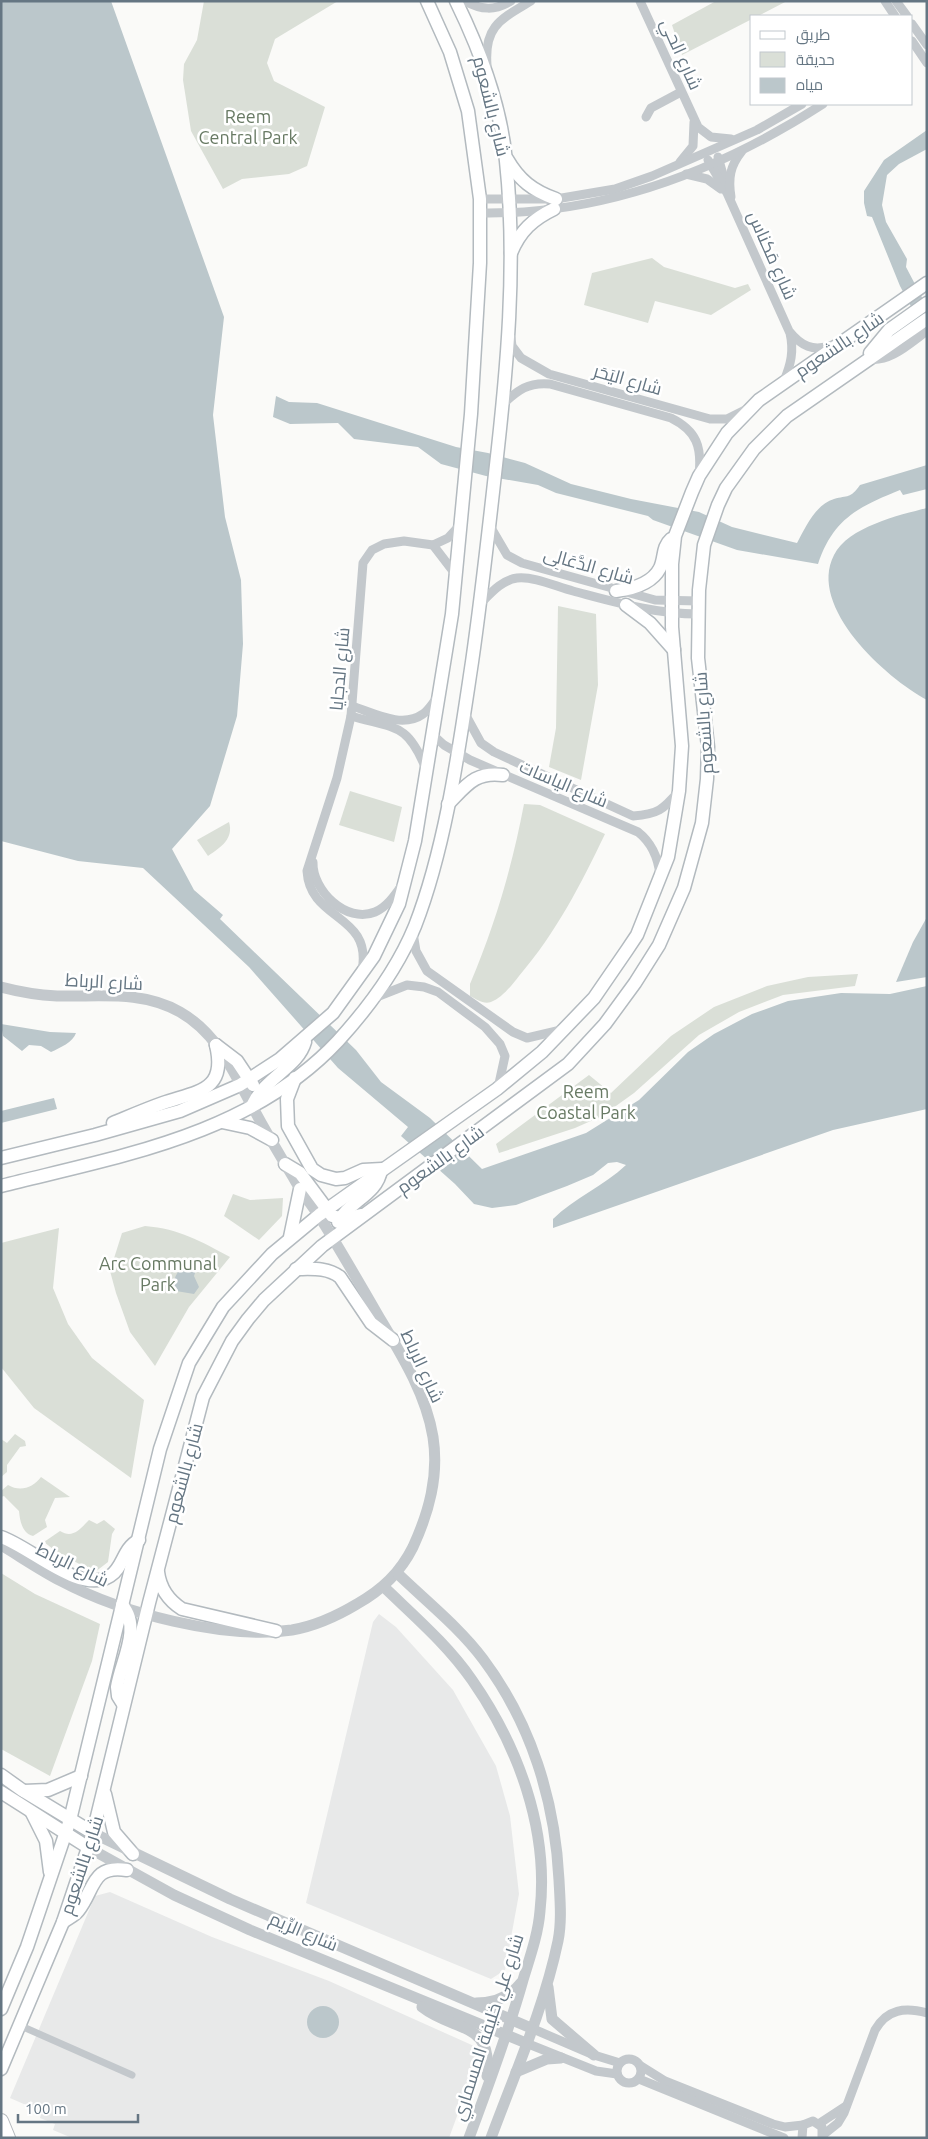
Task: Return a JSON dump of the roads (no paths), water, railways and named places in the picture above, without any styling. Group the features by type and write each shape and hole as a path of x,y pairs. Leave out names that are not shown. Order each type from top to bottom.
{"main road":[{"name":"شارع بالشعوم","path":"1,1158 180,1112 244,1082 280,1059 305,1040 333,1013 344,999 361,976 386,933 398,904 415,841 440,695 456,575 472,414 481,213 468,111 450,52 427,1"},
{"name":"شارع بالشعوم","path":"1,1186 162,1146 222,1122 280,1089 336,1042 361,1014 374,998 398,960 413,929 424,900 448,804 464,712 490,526 502,410 508,326 510,213 506,159 502,133 488,82 461,3"},
{"path":"506,159 515,173 526,184 555,204 526,228 516,242 510,257"},
{"name":"شارع بالشعوم","path":"1,2009 28,1947 70,1820 160,1449 189,1363 223,1307 290,1237 382,1169 497,1089 542,1052 594,998 637,935 660,878 672,839 679,791 682,730 674,650 672,564 675,536 699,476 727,433 759,400 927,283"},
{"path":"901,335 927,302"},
{"name":"شارع بالشعوم","path":"1,2069 21,2026 63,1922 93,1833 123,1704 203,1397 232,1342 248,1319 296,1269 333,1238 568,1064 605,1024 659,945 684,888 702,823 708,747 698,658 700,570 704,545 726,488 754,449 787,416 866,359 927,319"},
{"path":"616,590 634,588 649,580 660,568 666,544 675,536"},
{"path":"626,605 650,623 674,650"},
{"path":"448,804 474,779 492,773 503,775"},
{"path":"252,1106 261,1090 298,1056 305,1040"},
{"path":"216,1045 237,1061 244,1082 270,1092 280,1089"},
{"path":"95,1135 100,1129 110,1124 156,1105 204,1090 218,1074 220,1063 216,1045"},
{"path":"295,1078 287,1099 288,1126 312,1169 321,1175 336,1178 345,1178 363,1170 382,1169 373,1189 340,1218 333,1238"},
{"path":"222,1122 250,1128 272,1140"},
{"path":"285,1164 300,1173 323,1213 340,1218 366,1214"},
{"path":"290,1237 300,1189"},
{"path":"296,1269 317,1269 333,1272 340,1276 371,1322 393,1340"},
{"path":"1,1538 78,1578 94,1581 114,1573 125,1552 139,1540"},
{"path":"158,1566 159,1579 164,1591 171,1601 182,1609 276,1631"},
{"path":"122,1605 129,1618 130,1631 117,1687 118,1696 123,1704"},
{"name":"شارع الرِّيم","path":"1,1775 93,1833"},
{"path":"22,1790 48,1790 81,1776"},
{"path":"104,1785 111,1825 118,1837 133,1854"},
{"name":"شارع الرِّيم","path":"1,1792 88,1848"},
{"path":"30,1811 47,1846 51,1882"},
{"path":"63,1922 78,1911 98,1876 115,1869 127,1870"},
{"path":"1,2121 8,2138"}],"street":[{"path":"461,3 485,9 497,8 511,1"},
{"path":"488,82 486,44 491,32 503,18 531,1"},
{"name":"شارع الحي","path":"640,1 694,120 704,133 711,137 735,139"},
{"path":"890,3 894,15"},
{"path":"890,3 906,15"},
{"path":"913,25 927,45"},
{"path":"913,43 927,64"},
{"path":"913,57 927,64"},
{"path":"646,118 651,108 681,92"},
{"path":"481,213 510,213 615,189 714,149 764,126 800,105"},
{"path":"480,199 577,207 617,199 686,174 744,149 822,105"},
{"name":"شارع الحي","path":"675,166 688,154 693,146 695,137 694,120"},
{"name":"شارع مَكناس","path":"714,149 719,160 727,193"},
{"path":"731,202 729,182 731,169 744,149"},
{"name":"شارع مَكناس","path":"705,153 727,193 789,330 796,340 806,347 818,349 842,342"},
{"path":"686,174 714,182 731,202"},
{"name":"شارع اليَحَر","path":"508,326 512,346 521,358 549,374 710,419 727,419 740,414 759,400"},
{"name":"شارع مَكناس","path":"784,381 791,361 792,346 789,330"},
{"path":"901,335 927,331"},
{"name":"شارع اليَحَر","path":"502,410 525,386 542,383 671,418 685,425 693,434 701,460 699,476"},
{"path":"456,575 433,545 448,538 461,524"},
{"name":"شارع الدَّعَالِى","path":"490,526 502,548 514,560 655,600 699,600"},
{"name":"شارع الدجايا","path":"361,976 364,951 361,939 355,931 321,904 310,889 306,871 338,778 351,716 363,563 372,550 384,544 404,541 433,545"},
{"name":"شارع الدَّعَالِى","path":"480,604 494,589 507,581 525,578 626,605 672,614 698,614"},
{"path":"352,706 391,718 410,720 425,712 440,695"},
{"name":"شارع الياسات","path":"464,712 482,743 494,752 634,816 651,815 664,808 679,791"},
{"path":"351,716 399,728 412,739 427,771"},
{"name":"شارع الياسات","path":"433,735 457,753 503,775 638,832 646,838 655,854 660,878"},
{"name":"شارع الدجايا","path":"313,851 312,871 318,887 347,911 364,915 378,911 404,883"},
{"path":"413,929 416,952 430,973 513,1032 532,1038 566,1029"},
{"path":"424,987 424,980 430,973"},
{"path":"374,998 408,985 424,987 438,992 450,1000 485,1027 500,1044 505,1056 497,1089"},
{"name":"شارع الرباط","path":"1,987 35,994 106,994 145,999 164,1005 191,1019 216,1045"},
{"name":"شارع الرباط","path":"1,1545 62,1582 147,1613 214,1628 276,1631 295,1629 338,1615 384,1587 397,1573 408,1556 427,1512 433,1486 435,1465 432,1432 422,1398 393,1340 333,1238 323,1213 300,1189 252,1106 244,1082"},
{"path":"397,1573 482,1657 508,1694 532,1745 548,1802 557,1844 560,1903 558,1939 547,1983 491,2138"},
{"name":"شارع علي خليفة المسماري","path":"384,1587 428,1629 472,1679 504,1731 532,1808 538,1844 540,1910 535,1940 507,2035 469,2138"},
{"name":"شارع الرِّيم","path":"93,1833 230,1900 594,2055 620,2062"},
{"name":"شارع الرِّيم","path":"88,1848 127,1870 250,1930 561,2058 596,2071 617,2074"},
{"path":"474,2004 486,2004 504,1998 523,1979"},
{"path":"547,1983 552,2019 594,2055"},
{"path":"410,1996 428,2011 474,2033 484,2043 489,2060 486,2092"},
{"path":"823,2137 840,2120 878,2024 888,2015 900,2010 913,2009 927,2013"},
{"path":"21,2026 132,2075"},
{"path":"516,2072 547,2059 561,2058"},
{"path":"784,2138 639,2079 626,2083 617,2074 620,2062 631,2058 665,2081 774,2124 791,2127 803,2125 809,2121 820,2123 846,2106"},
{"path":"639,2079 642,2074 641,2066"},
{"path":"820,2123 823,2137"},
{"path":"802,2138 803,2125"}],"water":[{"path":"1,1 111,1 224,317 213,415 225,517 241,580 243,644 237,716 210,806 172,849 194,890 223,915 220,919 356,1050 381,1082 430,1118 482,1169 586,1133 639,1100 688,1052 714,1034 752,1014 788,1001 841,993 890,994 927,986 927,1109 833,1130 553,1228 553,1219 561,1212 626,1165 617,1162 608,1163 593,1175 516,1205 492,1208 474,1204 455,1184 401,1136 408,1127 338,1068 249,967 143,868 78,861 1,841"},
{"path":"927,130 927,149 899,164 887,175 882,205 886,222 907,259 906,267 927,307 927,336 900,286 872,217 867,216 864,191 884,160"},
{"path":"276,396 289,402 317,403 456,447 525,463 571,484 631,499 699,512 732,527 797,543 816,511 834,499 851,495 860,485 927,465 927,489 903,495 900,490 872,502 849,516 831,536 818,564 737,550 653,520 648,516 556,493 538,485 486,476 441,464 418,447 354,439 338,423 290,424 273,417"},
{"path":"927,508 927,700 891,675 855,639 841,618 831,596 829,575 834,555 850,537 875,524"},
{"path":"927,917 927,977 896,982 913,942"},
{"path":"1,1024 50,1032 76,1033 69,1042 51,1052 41,1046 29,1045 22,1051 3,1036"},
{"path":"54,1098 57,1109 1,1123 1,1111"},
{"path":"193,1260 200,1262 200,1267 196,1270 194,1276 199,1287 194,1294 176,1291 174,1286 175,1277 185,1265"},
{"path":"323,2006 329,2007 334,2011 338,2016 338,2028 334,2033 329,2037 323,2038 317,2037 312,2033 308,2028 307,2022 308,2016 312,2011 317,2007"}],"park label":[{"name":"Reem Central Park","path":"248,126"},
{"name":"Reem Coastal Park","path":"586,1101"},
{"name":"Arc Communal Park","path":"158,1273"}]}
